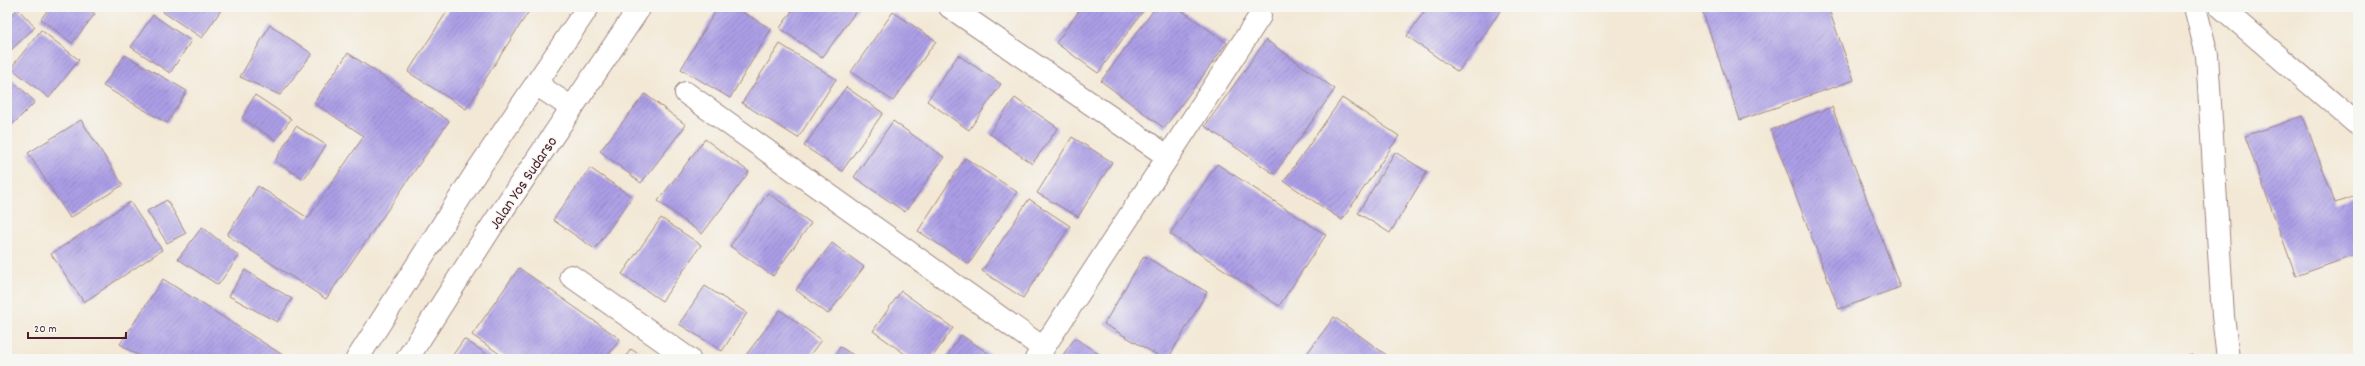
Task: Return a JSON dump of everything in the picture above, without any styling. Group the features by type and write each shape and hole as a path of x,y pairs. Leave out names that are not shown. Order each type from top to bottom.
{"main road":[{"path":"357,359 477,171 588,7"},
{"name":"Jalan Yos Sudarso","path":"407,359 492,226 640,7"},
{"path":"950,7 1167,156"},
{"path":"2195,7 2207,55 2223,316 2228,359"},
{"path":"2221,7 2358,125"},
{"path":"686,93 1039,354 1167,156 1260,16"},
{"path":"536,84 572,108"},
{"path":"570,276 689,359"}],"building":[{"path":"50,7 86,7 95,14 72,43 41,19"},
{"path":"166,7 223,7 202,38 163,12"},
{"path":"450,7 523,7 529,11 466,109 408,72"},
{"path":"718,7 734,7 771,29 730,98 681,69"},
{"path":"795,7 859,7 822,58 780,28"},
{"path":"1082,7 1146,7 1098,73 1056,43"},
{"path":"1156,7 1177,7 1227,43 1164,128 1101,81"},
{"path":"1427,7 1503,7 1458,72 1407,36"},
{"path":"1701,7 1828,7 1854,80 1740,120"},
{"path":"18,9 35,27 8,53 7,19"},
{"path":"893,12 936,41 893,101 851,72"},
{"path":"153,15 191,41 170,73 131,47"},
{"path":"270,25 312,54 280,95 240,77"},
{"path":"41,30 79,60 49,98 11,68"},
{"path":"1266,40 1335,89 1274,174 1205,126"},
{"path":"780,44 836,79 798,138 742,103"},
{"path":"348,53 449,121 326,299 227,235 258,186 308,218 364,136 314,103"},
{"path":"125,55 187,91 167,123 103,86"},
{"path":"958,55 1001,84 969,130 927,101"},
{"path":"7,75 35,102 7,130"},
{"path":"846,87 883,113 842,171 804,146"},
{"path":"645,94 686,125 641,183 600,151"},
{"path":"255,95 291,119 275,140 242,118"},
{"path":"1015,98 1058,128 1032,164 989,133"},
{"path":"1342,98 1399,136 1342,220 1284,181"},
{"path":"1832,107 1900,287 1839,309 1771,130"},
{"path":"2303,116 2335,203 2358,195 2358,254 2296,276 2245,136"},
{"path":"81,120 123,185 70,218 28,153"},
{"path":"893,121 944,157 905,212 854,177"},
{"path":"296,126 326,145 304,179 275,161"},
{"path":"1072,137 1112,162 1078,217 1037,193"},
{"path":"705,139 749,172 702,234 658,201"},
{"path":"1395,152 1427,172 1390,233 1358,213"},
{"path":"965,158 1017,192 969,264 918,231"},
{"path":"1217,164 1326,235 1279,306 1170,234"},
{"path":"590,168 632,197 595,249 553,220"},
{"path":"768,193 811,223 773,276 730,246"},
{"path":"1029,199 1070,226 1023,298 982,271"},
{"path":"167,200 186,233 167,243 147,211"},
{"path":"130,202 162,250 84,302 51,254"},
{"path":"661,218 701,245 662,301 622,274"},
{"path":"202,227 239,256 218,285 178,259"},
{"path":"832,243 864,267 828,314 796,290"},
{"path":"1144,256 1207,292 1168,359 1164,359 1104,324"},
{"path":"519,268 620,339 606,359 507,359 472,335"},
{"path":"245,270 292,299 277,322 229,296"},
{"path":"163,279 289,359 144,359 120,344"},
{"path":"705,286 747,313 722,351 679,324"},
{"path":"901,291 953,328 931,359 912,359 873,331"},
{"path":"780,310 821,340 807,359 743,359"},
{"path":"1334,317 1392,359 1303,359"},
{"path":"961,335 997,359 945,359"},
{"path":"1075,338 1106,359 1060,359"},
{"path":"464,339 494,359 450,359"},
{"path":"840,347 860,359 833,359"},
{"path":"631,349 646,359 624,359"},
{"path":"2192,355 2193,359 2180,359"}]}
